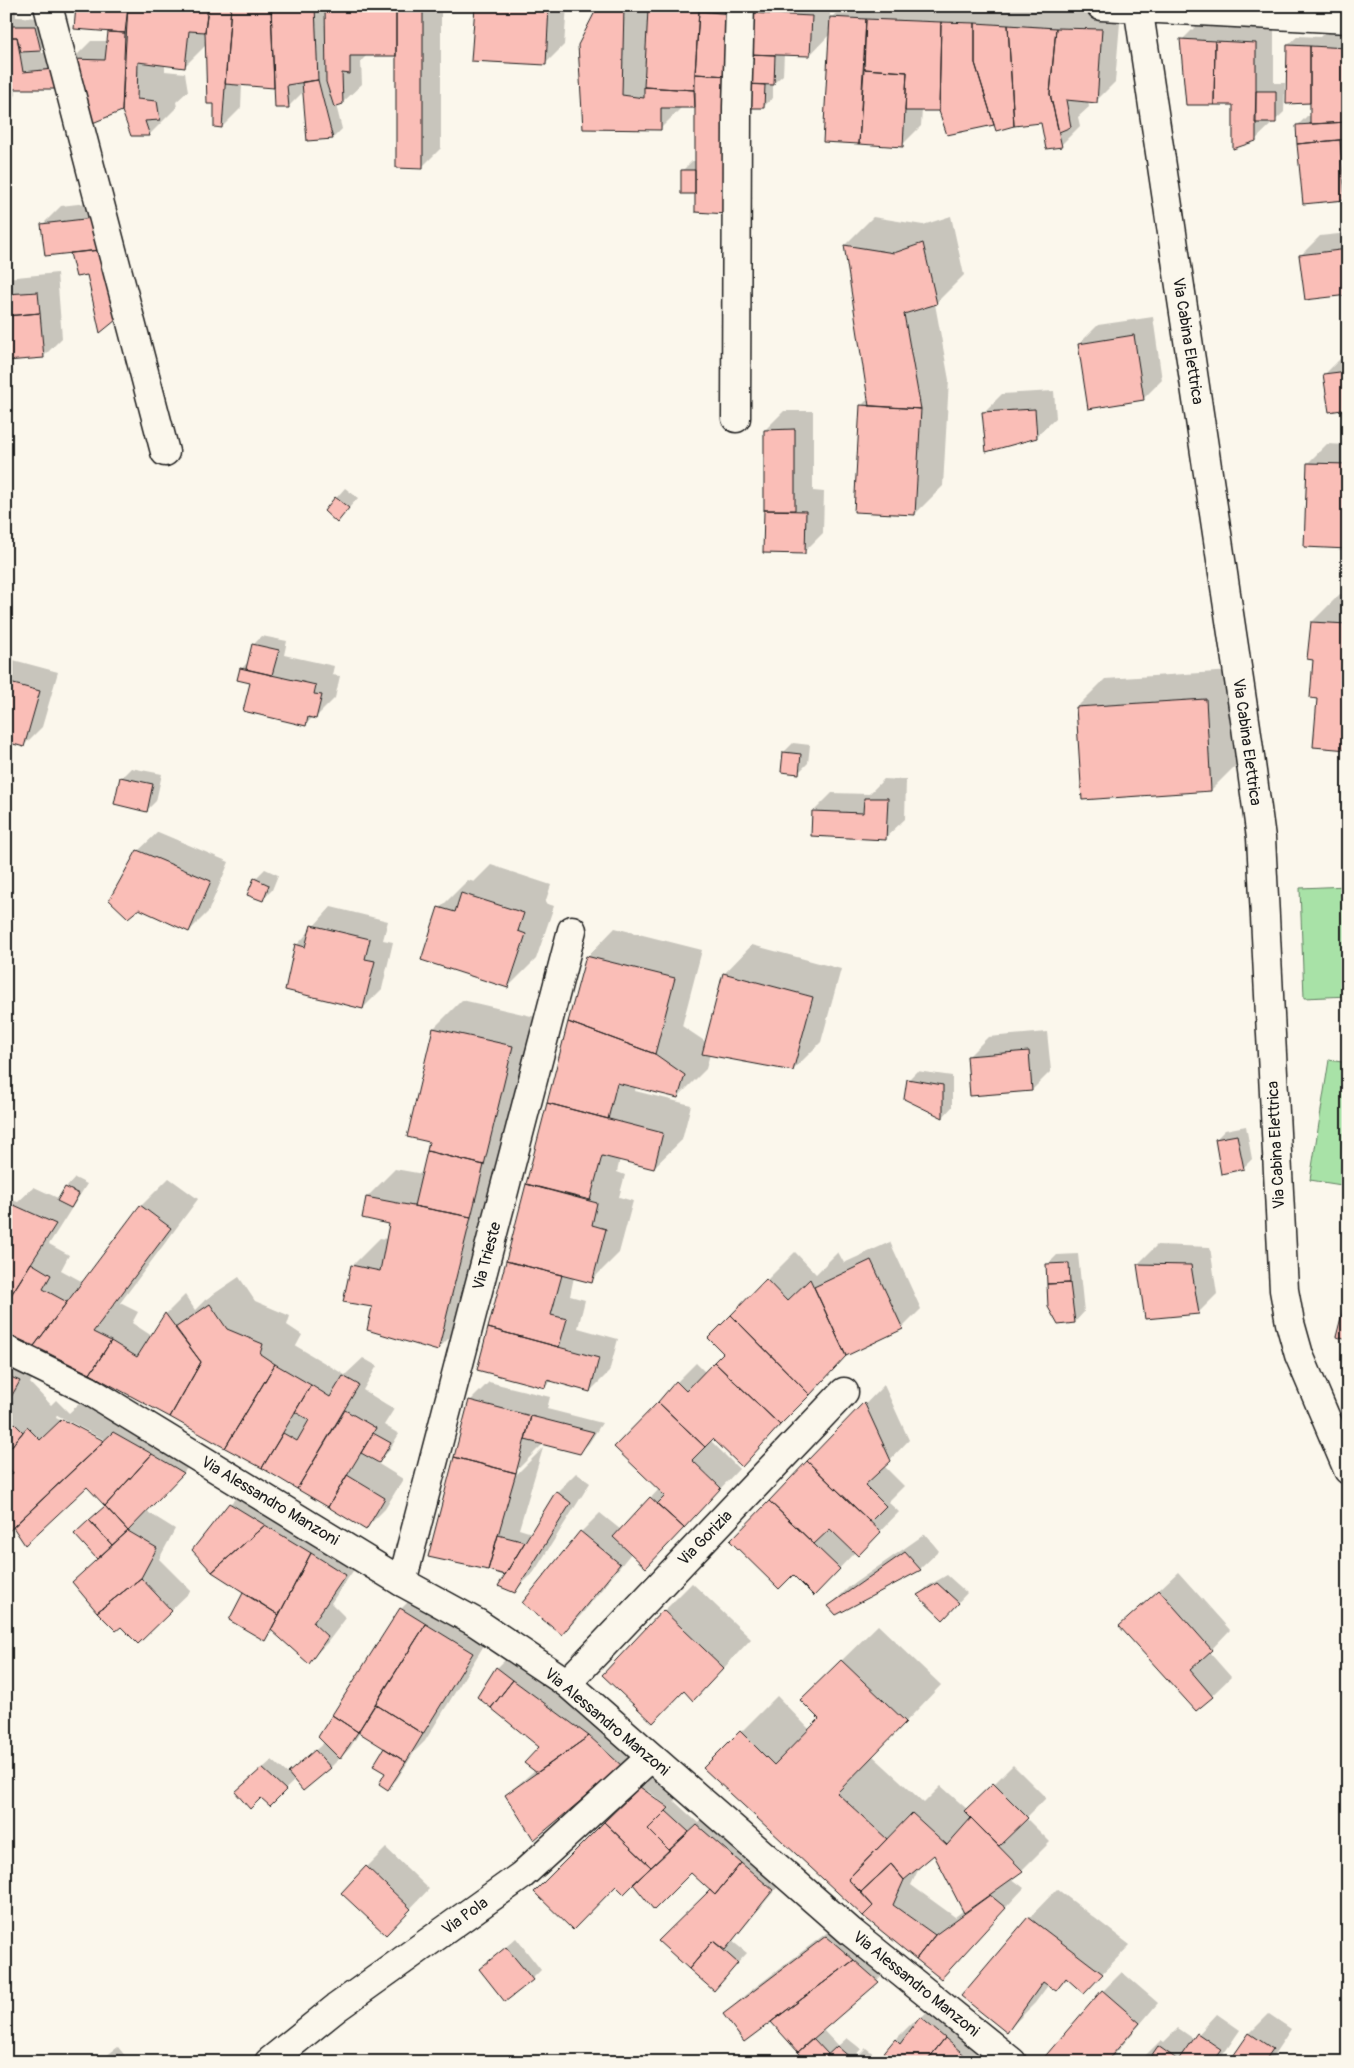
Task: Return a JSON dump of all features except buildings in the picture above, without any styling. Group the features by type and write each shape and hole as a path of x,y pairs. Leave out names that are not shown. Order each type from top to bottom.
{"street":[{"path":"48,6 165,452"},
{"path":"736,418 737,107 740,6"},
{"path":"1101,6 1348,19"},
{"name":"Via Cabina Elettrica","path":"1138,7 1261,838 1284,1290 1290,1323 1300,1354 1348,1470"},
{"name":"Via Trieste","path":"402,1582 572,930"},
{"name":"Via Alessandro Manzoni","path":"6,1350 88,1390 402,1582 477,1622 566,1683 851,1932 1012,2062"},
{"name":"Via Gorizia","path":"566,1683 844,1392"},
{"name":"Via Pola","path":"269,2062 336,2008 522,1876 650,1758"}],"green space":[{"path":"1348,886 1348,996 1304,998 1300,888"},
{"path":"1329,1060 1348,1063 1348,1186 1310,1180"}]}
